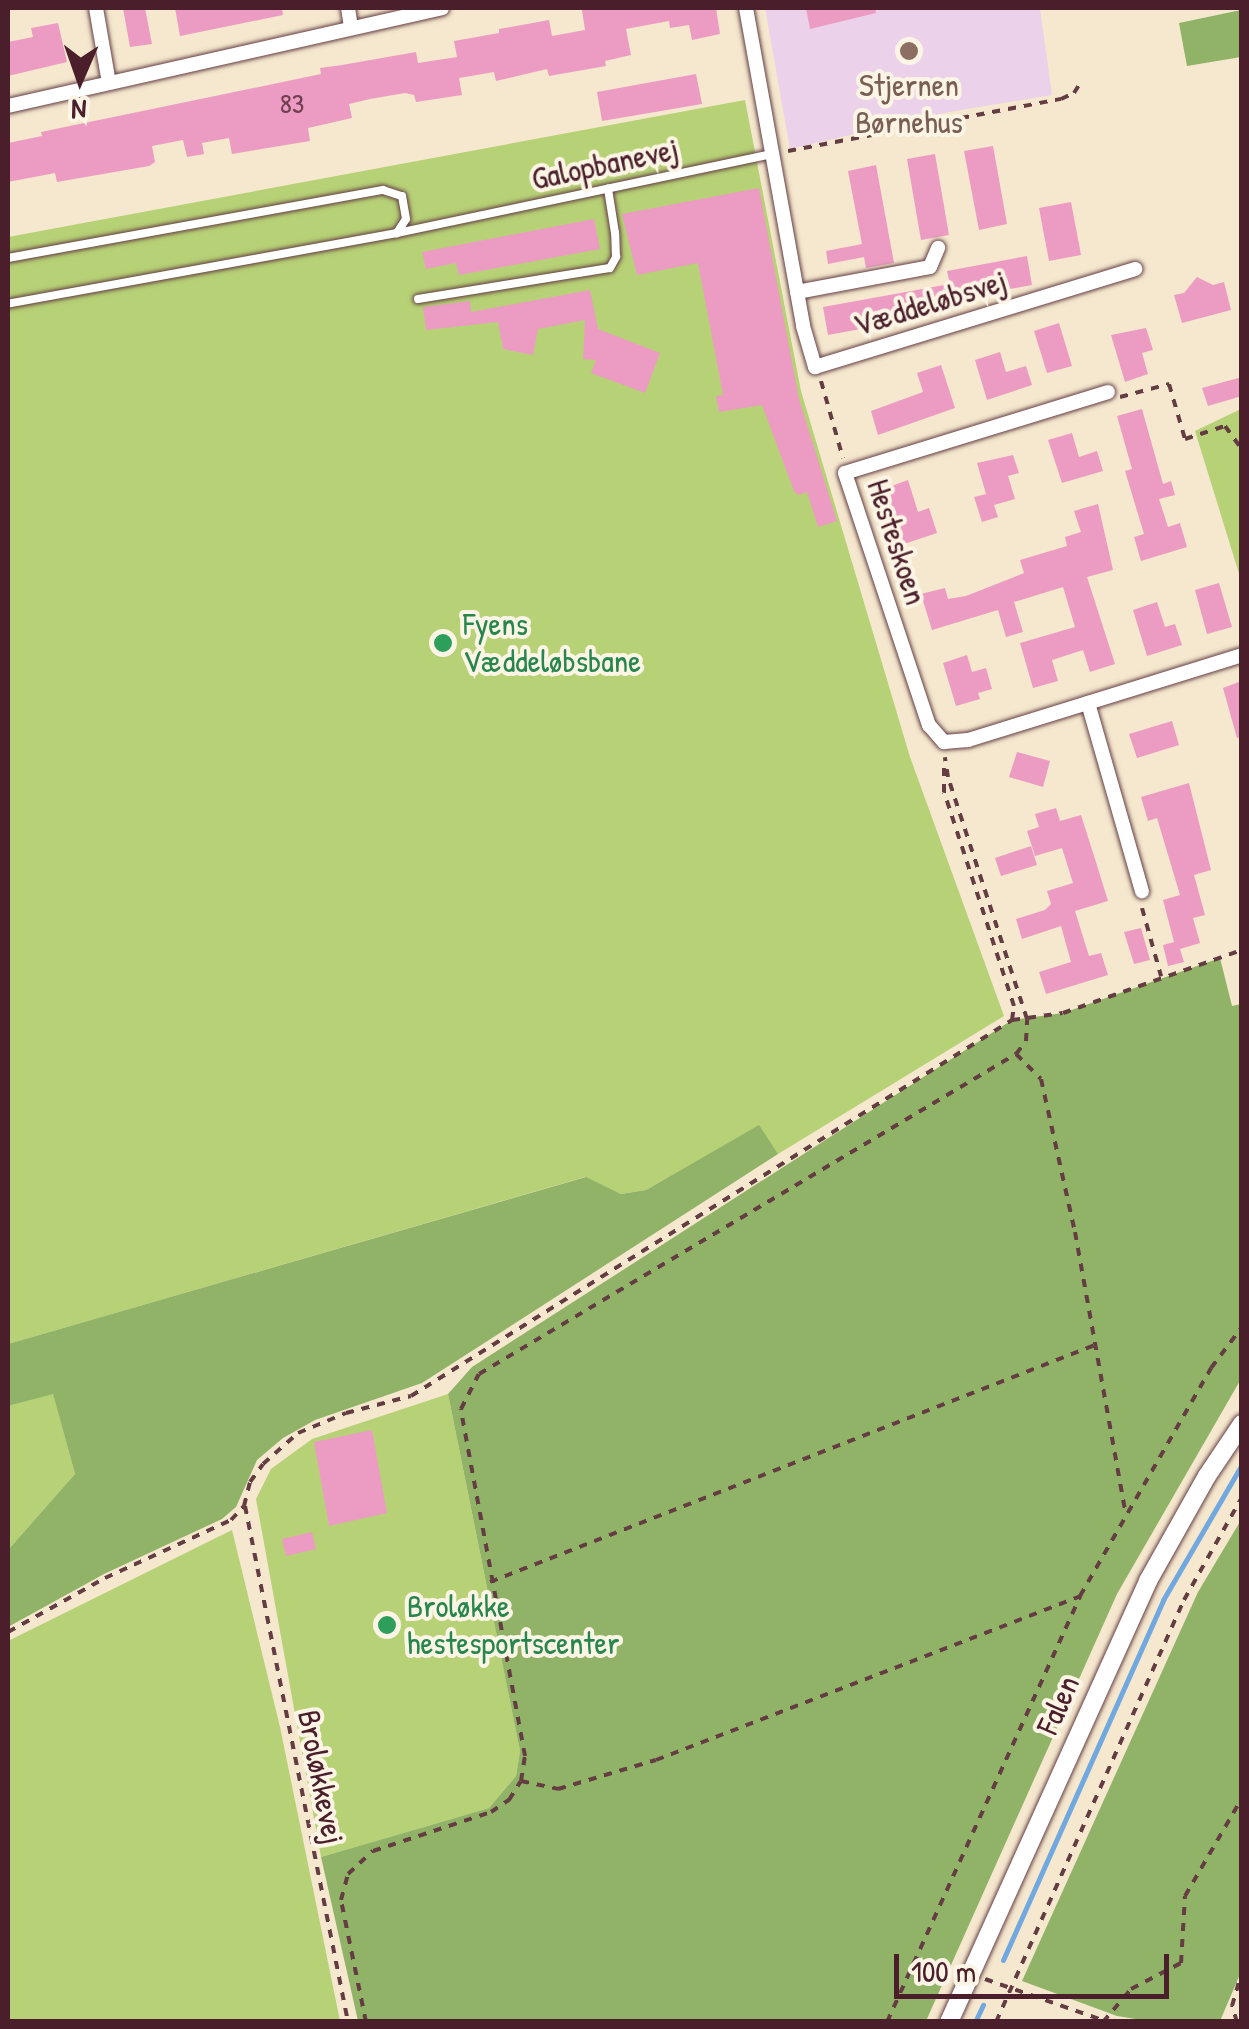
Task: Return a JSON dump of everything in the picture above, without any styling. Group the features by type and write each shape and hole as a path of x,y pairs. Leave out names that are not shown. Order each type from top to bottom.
{"street":[{"path":"96,8 110,83"},
{"path":"348,8 351,28"},
{"path":"8,106 442,8"},
{"name":"Væddeløbsvej","path":"746,8 797,292 815,368 1135,269"},
{"name":"Væddeløbsvej","path":"797,292 930,266 938,248"},
{"name":"Hesteskoen","path":"944,742 929,725 845,473 1108,392"},
{"path":"944,742 968,740 1242,655"},
{"path":"1088,703 1142,891"},
{"name":"Falen","path":"949,2022 1148,1581 1206,1476 1242,1424"}],"lane":[{"name":"Galopbanevej","path":"8,304 448,224 773,154"},
{"path":"418,299 610,268 616,257 616,233 608,189"},
{"path":"8,258 384,190 402,196 406,219 396,232"}],"path":[{"path":"773,154 1061,99 1074,93 1081,82"},
{"path":"815,368 840,442 845,473"},
{"path":"1108,392 1118,398 1169,384 1185,440 1225,426 1242,449"},
{"path":"366,2022 341,1900 348,1874 373,1851 490,1812 509,1800 521,1781 525,1756 461,1409 479,1374 1016,1054 1026,1041 1027,1019 948,776 944,742"},
{"path":"944,742 944,792 1014,1006 1012,1020"},
{"path":"1142,891 1140,901 1161,976"},
{"path":"8,1632 106,1578 231,1520 244,1506 250,1482 263,1464 298,1433 346,1413 411,1396 1012,1020 1063,1013 1242,950"},
{"path":"1016,1054 1040,1079 1126,1514"},
{"path":"887,2022 1080,1596 1212,1368 1242,1328"},
{"path":"490,1582 1095,1345"},
{"path":"996,2022 1184,1600 1242,1497"},
{"name":"Broløkkevej","path":"244,1506 348,2022"},
{"path":"521,1781 558,1789 656,1760 1080,1596"},
{"path":"971,1973 1105,2021 1131,1988 1180,1963 1185,1896 1242,1798"},
{"path":"1237,2022 1232,2006 1242,1972"}],"shaded area":[{"name":"Stjernen Børnehus","path":"765,8 1040,8 1052,95 949,112 790,149"}],"green space":[{"path":"1241,10 1241,57 1187,66 1179,23"},
{"name":"Fyens Væddeløbsbane","path":"745,100 801,391 910,757 1004,1016 778,1154 758,1126 646,1190 621,1194 585,1177 8,1344 8,237"},
{"path":"1241,409 1241,580 1195,431"},
{"path":"1220,958 1232,1006 1241,1004 1241,1379 1117,1594 926,2021 358,2021 321,1857 489,1808 516,1776 520,1751 448,1394 472,1367 1012,1020 1063,1013"},
{"path":"759,1125 778,1154 422,1383 315,1420 283,1438 257,1460 236,1507 222,1519 104,1574 8,1627 8,1550 75,1474 53,1394 8,1406 8,1344 586,1177 621,1194 646,1190"},
{"path":"53,1393 75,1474 8,1550 8,1406"},
{"name":"Broløkke hestesportscenter","path":"448,1394 520,1751 516,1776 489,1808 321,1857 256,1499 271,1469 312,1439"},
{"path":"1241,1520 1241,1972 1220,2021 1148,2021 1117,2016 1022,1981 1198,1592"},
{"path":"232,1530 280,1727 340,2021 8,2021 8,1641"}],"building":[{"path":"123,8 145,8 152,44 130,47"},
{"path":"175,8 282,8 283,15 180,36"},
{"path":"716,8 720,34 692,40 689,25 670,28 669,21 626,29 631,55 605,61 606,66 549,76 547,69 496,81 494,72 459,78 462,95 416,102 414,95 405,93 349,104 352,118 308,128 310,141 232,154 229,138 202,143 204,154 187,157 183,140 152,146 155,162 149,166 57,182 55,173 8,182 8,143 42,136 41,132 321,74 320,68 416,52 418,63 457,57 454,41 499,33 499,29 549,20 552,36 585,30 582,10"},
{"path":"806,8 875,8 876,13 810,29"},
{"path":"58,23 67,62 8,76 8,42 33,37 31,28"},
{"path":"696,74 702,104 602,121 597,92"},
{"path":"993,146 1007,224 979,230 964,151"},
{"path":"935,154 949,235 921,240 907,159"},
{"path":"876,165 894,263 866,268 864,257 828,264 826,251 862,244 848,171"},
{"path":"759,188 799,399 837,521 818,527 807,492 798,495 794,491 762,405 719,412 716,396 723,395 698,263 637,275 622,214"},
{"path":"1071,202 1081,255 1049,261 1039,208"},
{"path":"594,219 600,249 459,275 456,263 426,269 422,252"},
{"path":"1027,256 1032,285 945,301 947,313 828,335 823,307 950,284 947,271"},
{"path":"1197,277 1213,285 1224,282 1231,310 1182,323 1174,295 1184,293"},
{"path":"590,290 598,329 660,353 645,393 591,373 596,360 583,359 585,320 538,329 533,355 503,349 498,322 426,330 423,307 470,301 471,312"},
{"path":"1059,323 1072,366 1047,373 1034,331"},
{"path":"1146,328 1153,350 1142,353 1148,374 1125,382 1111,335"},
{"path":"1000,352 1006,372 1026,366 1032,385 987,400 975,360"},
{"path":"941,365 955,408 878,435 871,411 923,392 917,373"},
{"path":"1242,377 1242,396 1208,406 1202,388"},
{"path":"1142,409 1163,484 1171,481 1175,495 1159,499 1168,527 1180,523 1187,547 1141,561 1134,537 1144,534 1125,471 1132,469 1117,416"},
{"path":"1072,433 1079,457 1097,451 1103,471 1062,483 1048,440"},
{"path":"1013,455 1019,473 1008,476 1015,499 994,505 998,517 982,522 974,497 986,494 977,463"},
{"path":"908,480 918,512 929,508 937,533 901,545 883,489"},
{"path":"1098,504 1113,570 1087,577 1115,664 1090,672 1083,650 1052,660 1058,681 1033,688 1020,643 1075,627 1063,587 1014,602 1023,632 1006,637 998,610 932,630 921,594 945,588 948,599 966,596 1024,573 1020,560 1067,546 1065,537 1081,532 1074,511"},
{"path":"1219,583 1232,627 1207,634 1195,590"},
{"path":"1157,602 1165,627 1175,624 1182,645 1147,656 1133,610"},
{"path":"967,655 972,672 986,668 992,689 978,693 980,699 956,706 943,663"},
{"path":"1239,682 1242,737 1237,738 1223,688"},
{"path":"1172,721 1179,745 1137,758 1129,734"},
{"path":"1017,752 1050,761 1043,787 1009,777"},
{"path":"1189,783 1211,870 1194,875 1205,915 1193,918 1200,943 1180,949 1184,962 1168,966 1163,945 1174,942 1163,900 1180,895 1157,818 1148,821 1141,797"},
{"path":"1056,808 1060,821 1081,815 1095,859 1108,901 1075,911 1089,956 1101,953 1108,975 1046,994 1039,972 1071,962 1061,926 1022,939 1016,919 1045,910 1051,904 1047,891 1073,883 1062,848 1035,856 1027,831 1039,827 1035,814"},
{"path":"1031,846 1037,865 1001,876 995,858"},
{"path":"1141,928 1150,960 1134,964 1124,932"},
{"path":"372,1430 387,1513 329,1526 314,1442"},
{"path":"312,1532 316,1549 286,1556 282,1539"}],"waterway":[{"path":"1003,1960 1163,1600 1242,1464"},
{"path":"975,2022 983,2005"}],"place":[{"name":"Stjernen Børnehus","path":"909,51"},
{"name":"Fyens Væddeløbsbane","path":"443,643"},
{"name":"Broløkke hestesportscenter","path":"387,1625"}]}
